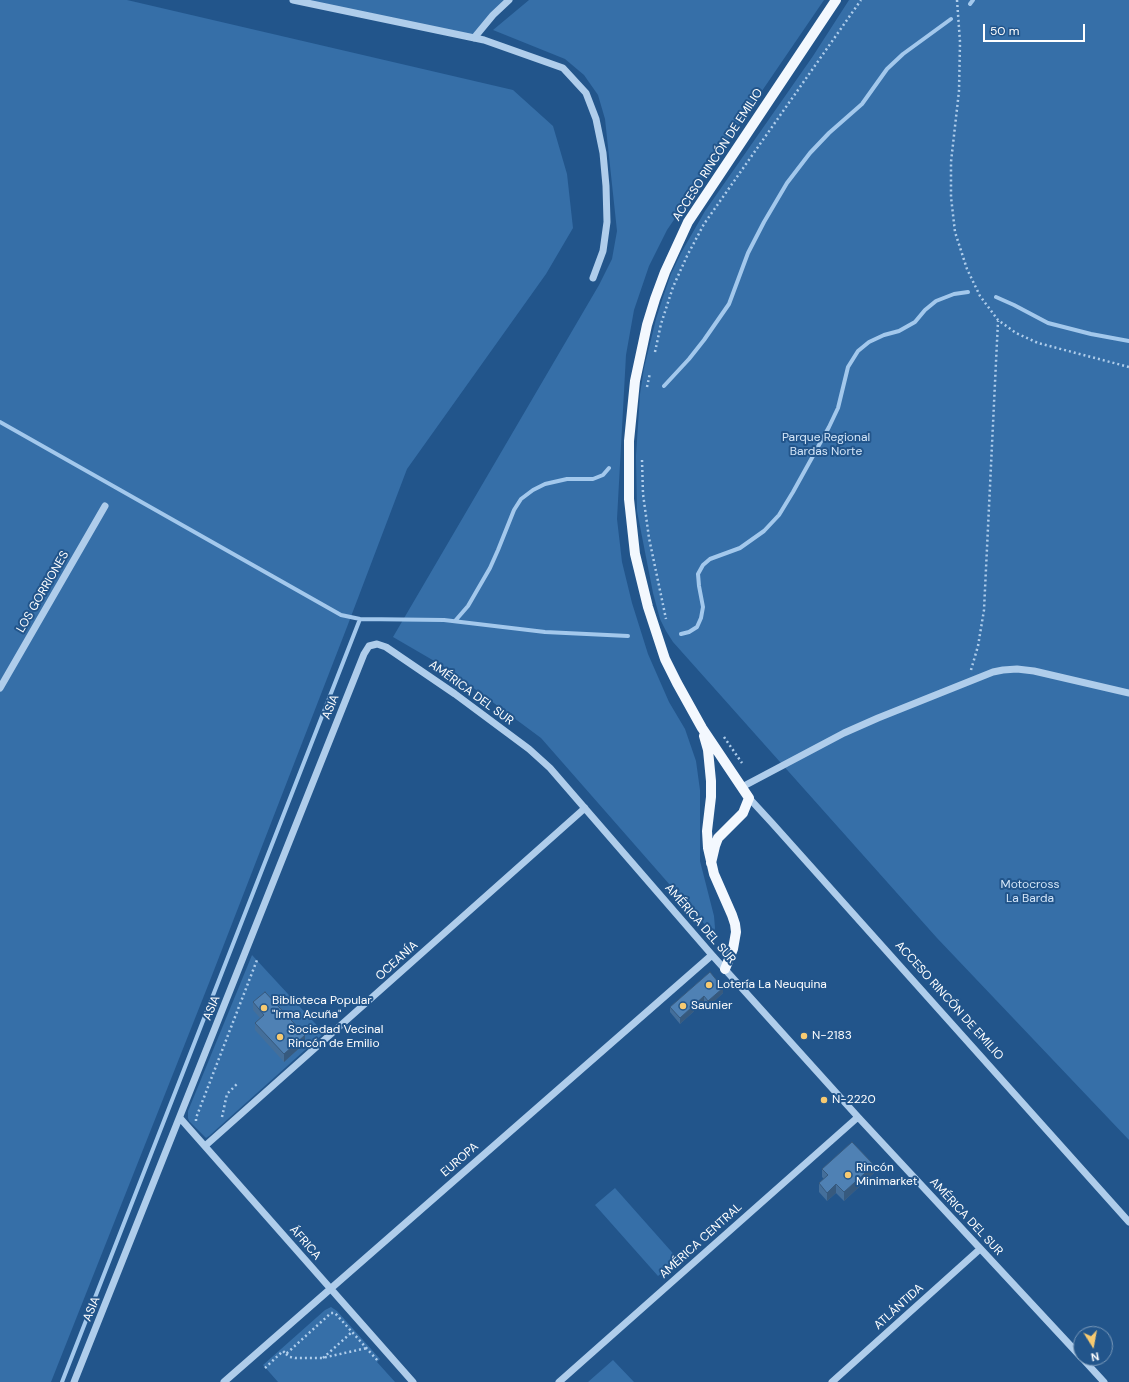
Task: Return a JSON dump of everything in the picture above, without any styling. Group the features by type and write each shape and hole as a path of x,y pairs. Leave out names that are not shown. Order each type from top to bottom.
{"main road":[{"name":"ACCESO RINCÓN DE EMILIO","path":"749,798 702,728 677,683 665,659 648,607 635,554 629,499 628,470 631,408 647,325 665,272 688,222 836,0"},
{"name":"ACCESO RINCÓN DE EMILIO","path":"702,728 708,750 712,782 707,839 711,862 718,885 732,915 736,928 736,940 725,969"},
{"path":"711,862 718,838 743,813 749,798"}],"street":[{"path":"294,0 484,40 562,68 586,93 596,119 604,154 607,222 603,251 593,278"},
{"path":"474,38 493,15 509,0"},
{"name":"LOS GORRIONES","path":"0,688 105,506"},
{"name":"AMÉRICA DEL SUR","path":"373,644 386,647 429,676 530,749 550,768 712,955 858,1117 1073,1347"},
{"name":"ASIA","path":"74,1382 366,649 373,644"},
{"path":"742,787 844,733 993,672 1017,669 1034,671 1129,693"},
{"name":"ACCESO RINCÓN DE EMILIO","path":"749,798 1129,1222"},
{"name":"OCEANÍA","path":"205,1146 585,808"},
{"name":"EUROPA","path":"224,1382 712,955"},
{"name":"AMÉRICA CENTRAL","path":"559,1382 858,1117"},
{"name":"ÁFRICA","path":"180,1118 413,1382"},
{"name":"ATLÁNTIDA","path":"832,1382 980,1249"},
{"name":"AMÉRICA DEL SUR","path":"1090,1366 1102,1381"}],"path":[{"path":"654,353 661,324 673,287 704,224 861,0"},
{"path":"957,0 960,42 959,90 951,162 951,197 956,232 967,269 980,296 998,320 1016,333 1038,343 1129,367"},
{"path":"968,682 978,646 984,610 998,320"},
{"path":"647,391 651,368"},
{"path":"642,459 643,494 649,538 666,621"},
{"path":"720,732 742,763"},
{"path":"196,1122 196,1118 257,960"},
{"path":"227,1115 221,1120 227,1094 237,1084"},
{"path":"286,1354 331,1313 336,1313 378,1360"},
{"path":"322,1358 352,1332"},
{"path":"265,1368 283,1351 290,1357 295,1358 322,1358 367,1348"}],"green space":[{"path":"0,0 127,0 513,90 553,126 567,174 573,228 546,274 407,469 209,983 51,1382 0,1382"},
{"path":"293,0 509,0 474,38"},
{"path":"529,0 824,0 667,230 649,266 634,310 626,355 617,519 622,562 632,603 648,654 669,702 685,729 696,761 700,790 700,861 714,916 715,928 713,934 541,738 448,669 393,637 599,285 612,259 617,231 605,119 598,95 584,75 565,59 493,30"},
{"name":"Parque Regional Bardas Norte","path":"849,0 1129,0 1129,1140 937,938 673,642 660,619 653,593 637,511 636,456 640,394 644,368 663,297 671,274 681,253 705,211 813,56"},
{"path":"252,955 324,1033 206,1138 189,1121 188,1111"},
{"path":"615,1188 678,1259 658,1276 595,1205"},
{"path":"331,1307 337,1311 380,1359 377,1362 395,1382 278,1382 263,1365 325,1310"},
{"path":"613,1360 634,1382 588,1382"}],"building":[{"path":"710,972 723,988 708,1001 704,996 680,1018 670,1007"},
{"path":"265,992 305,1035 284,1054 255,1023 264,1015 253,1002"},
{"name":"Rincón Minimarket","path":"852,1142 874,1165 844,1192 836,1184 827,1193 819,1183 828,1175 822,1169"}],"waterway":[{"path":"970,4 973,0"},
{"path":"664,386 689,359 729,304 748,253 764,222 787,183 810,153 829,133 862,104 887,69 903,54 951,19"},
{"path":"681,634 689,632 697,627 701,618 703,607 698,574 703,565 710,559 740,548 764,531 779,515 829,427 838,408 848,367 858,351 869,342 884,335 899,331 915,322 925,310 936,301 954,294 968,292"},
{"path":"996,297 1048,323 1091,334 1129,341"},
{"path":"0,422 341,615 360,619 444,620 545,632 628,636"},
{"path":"455,621 468,606 490,568 514,510 521,499 533,490 545,484 567,479 593,479 603,475 609,468"},
{"path":"62,1382 360,619"}],"place":[{"name":"Lotería La Neuquina","path":"709,985"},
{"name":"Saunier","path":"683,1006"},
{"name":"Biblioteca Popular \"Irma Acuña\"","path":"264,1008"},
{"name":"N-2183","path":"804,1036"},
{"name":"Sociedad Vecinal Rincón de Emilio","path":"280,1037"},
{"name":"N-2220","path":"824,1100"},
{"name":"Rincón Minimarket","path":"848,1175"}],"park label":[{"name":"Motocross La Barda","path":"1030,892"}]}
